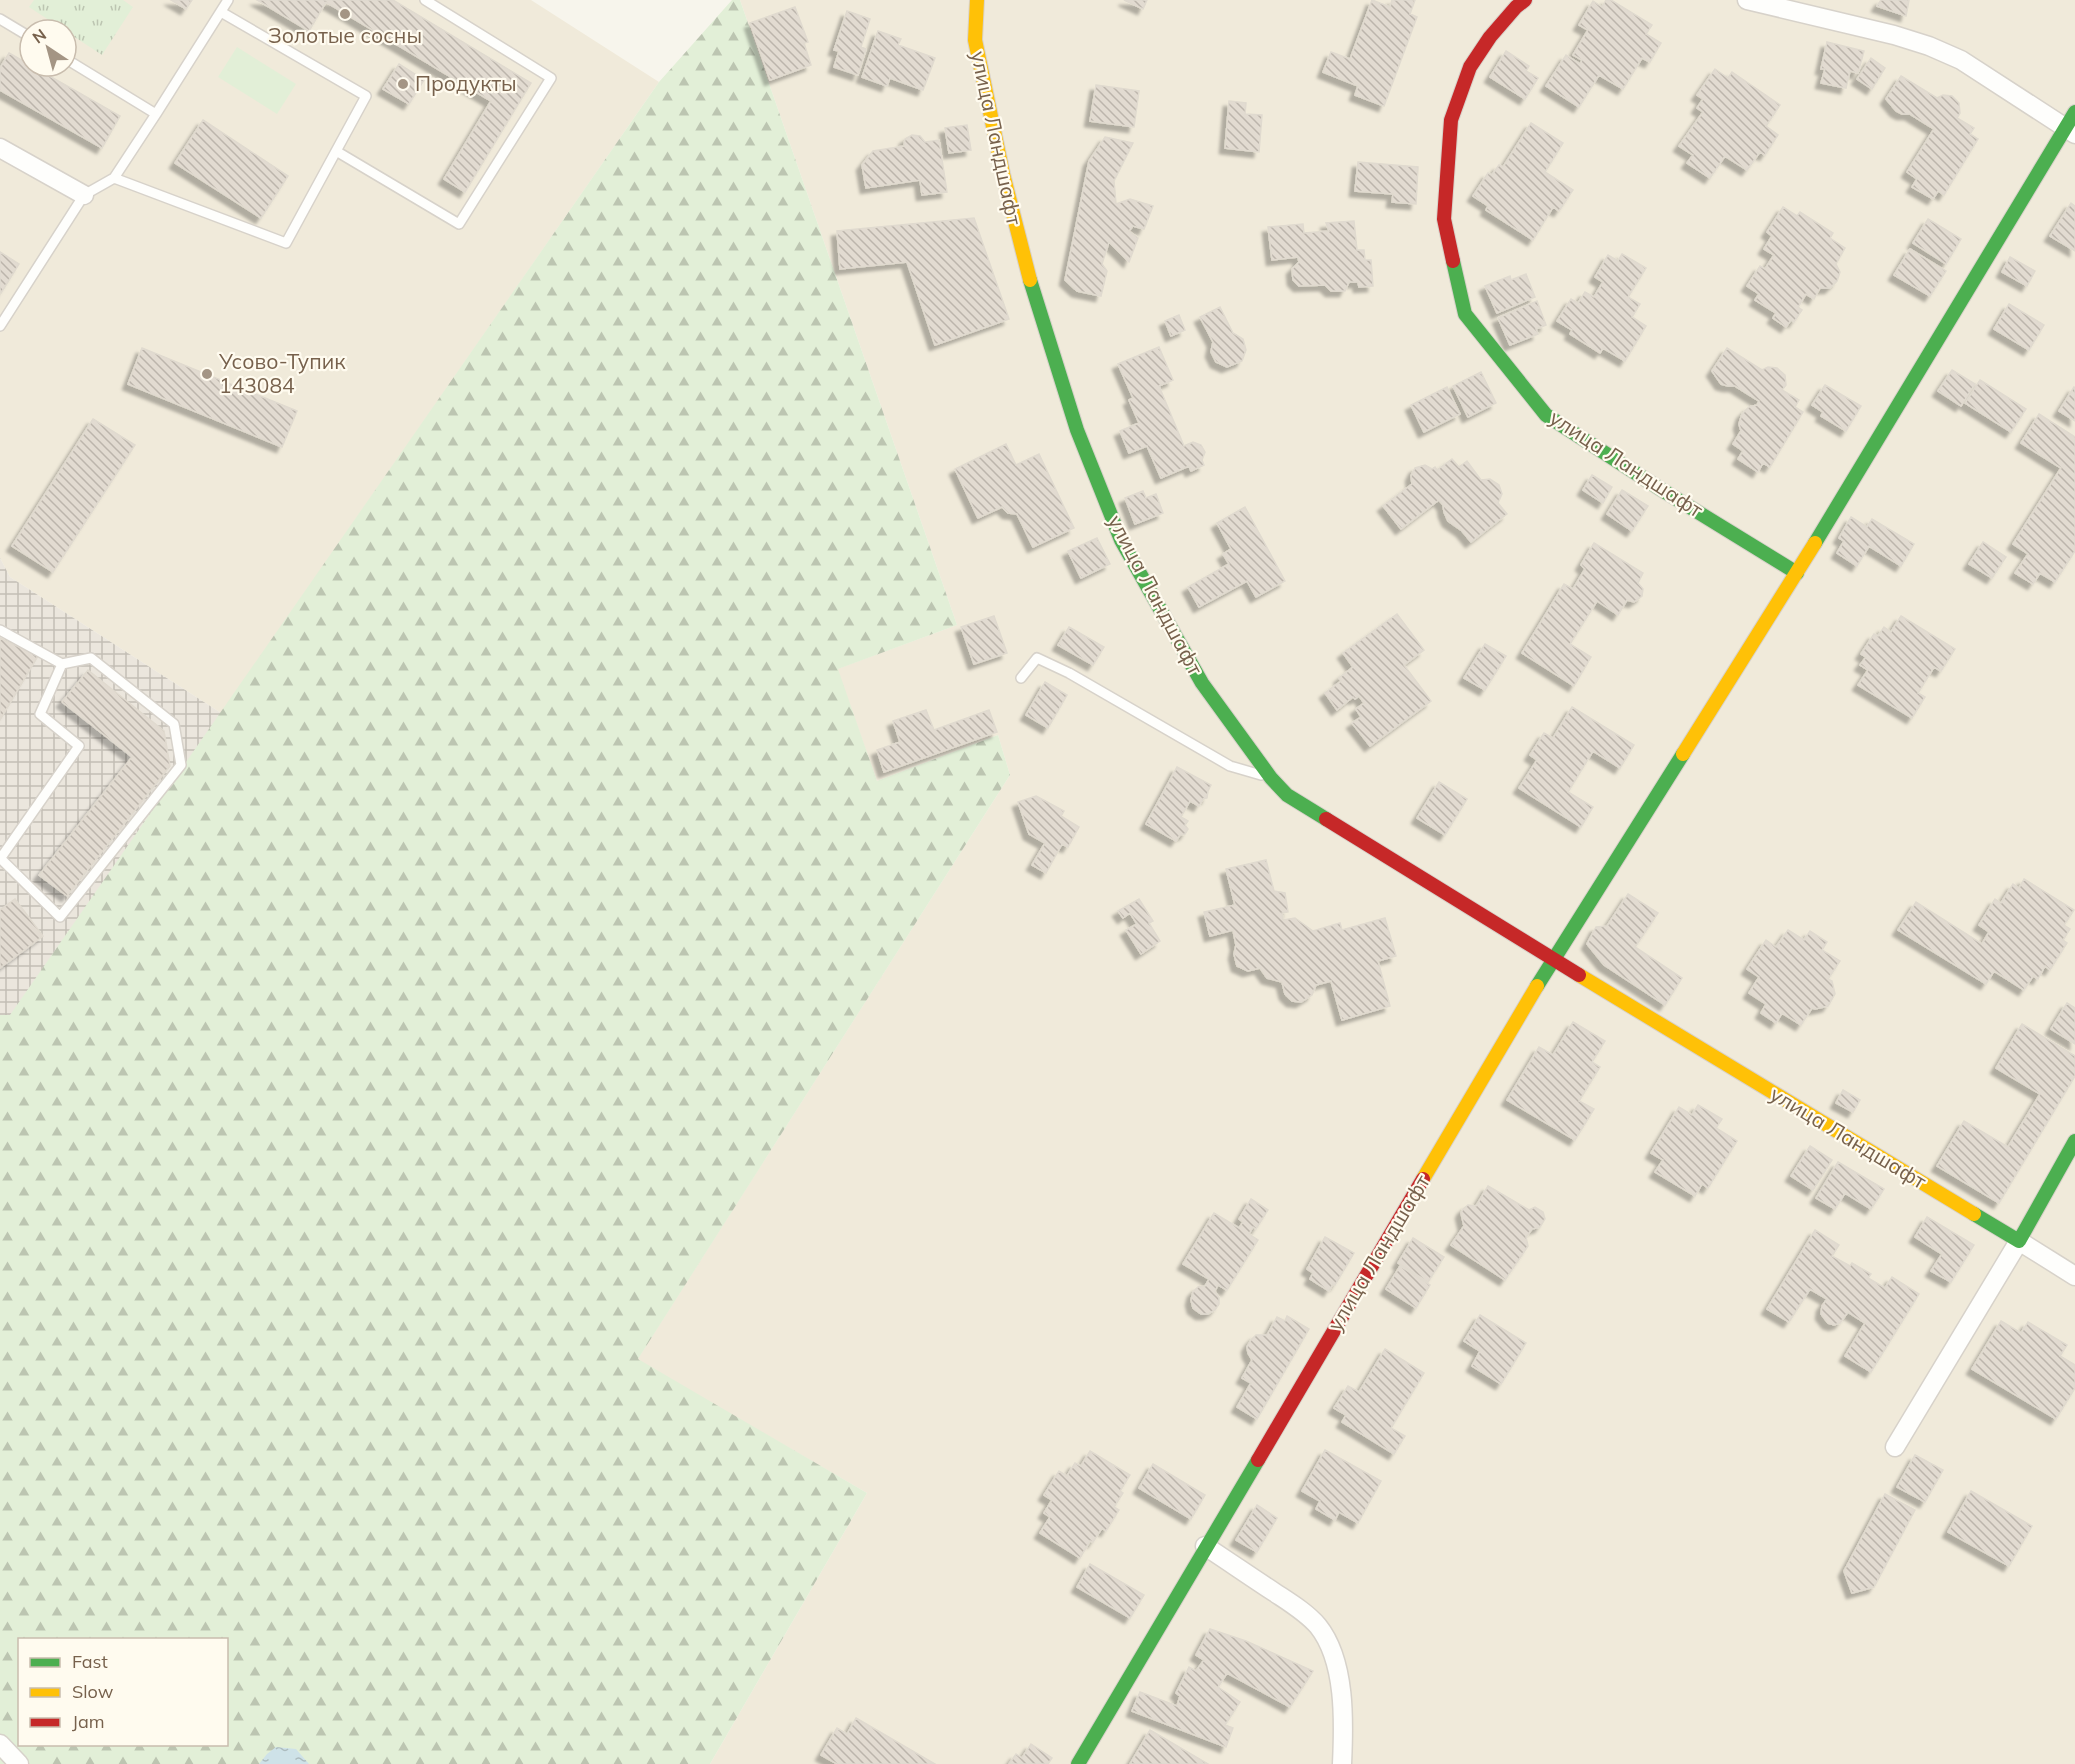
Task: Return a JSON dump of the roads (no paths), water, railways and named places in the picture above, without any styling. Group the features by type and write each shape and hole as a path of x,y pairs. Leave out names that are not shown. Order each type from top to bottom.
{"street":[{"name":"улица Ландшафт","path":"977,0 975,40 1003,174 1034,298 1077,430 1122,540 1202,683 1272,778 1287,795 2075,1276"},
{"name":"улица Ландшафт","path":"1525,0 1490,37 1470,67 1451,120 1444,219 1465,314 1546,415 1797,573"},
{"path":"1747,0 1894,35 1929,46 1961,60 2071,131"},
{"name":"улица Ландшафт","path":"1078,1764 1553,959 1797,573 2071,131 2075,112"},
{"path":"0,148 84,195"},
{"path":"1895,1447 2019,1241 2075,1142"},
{"path":"1205,1546 1302,1611 1317,1625 1328,1642 1338,1672 1344,1725 1342,1764"},
{"path":"0,1744 19,1764"}],"lane":[{"path":"0,326 84,195 114,178 228,0"},
{"path":"336,151 459,224 551,78 425,0"},
{"path":"114,178 286,243 366,96 221,12"},
{"path":"0,19 18,30"},
{"path":"78,66 156,114"},
{"path":"0,630 62,664 91,658 174,724 181,765 60,917 0,859 79,746 40,714 62,664"},
{"path":"1021,678 1037,658 1069,673 1230,766 1272,778"}],"water":[{"path":"276,1747 296,1749 309,1764 259,1764"}],"place":[{"name":"Золотые сосны","path":"345,14"},
{"name":"Продукты","path":"403,84"},
{"name":"Усово-Тупик 143084","path":"207,374"}]}
